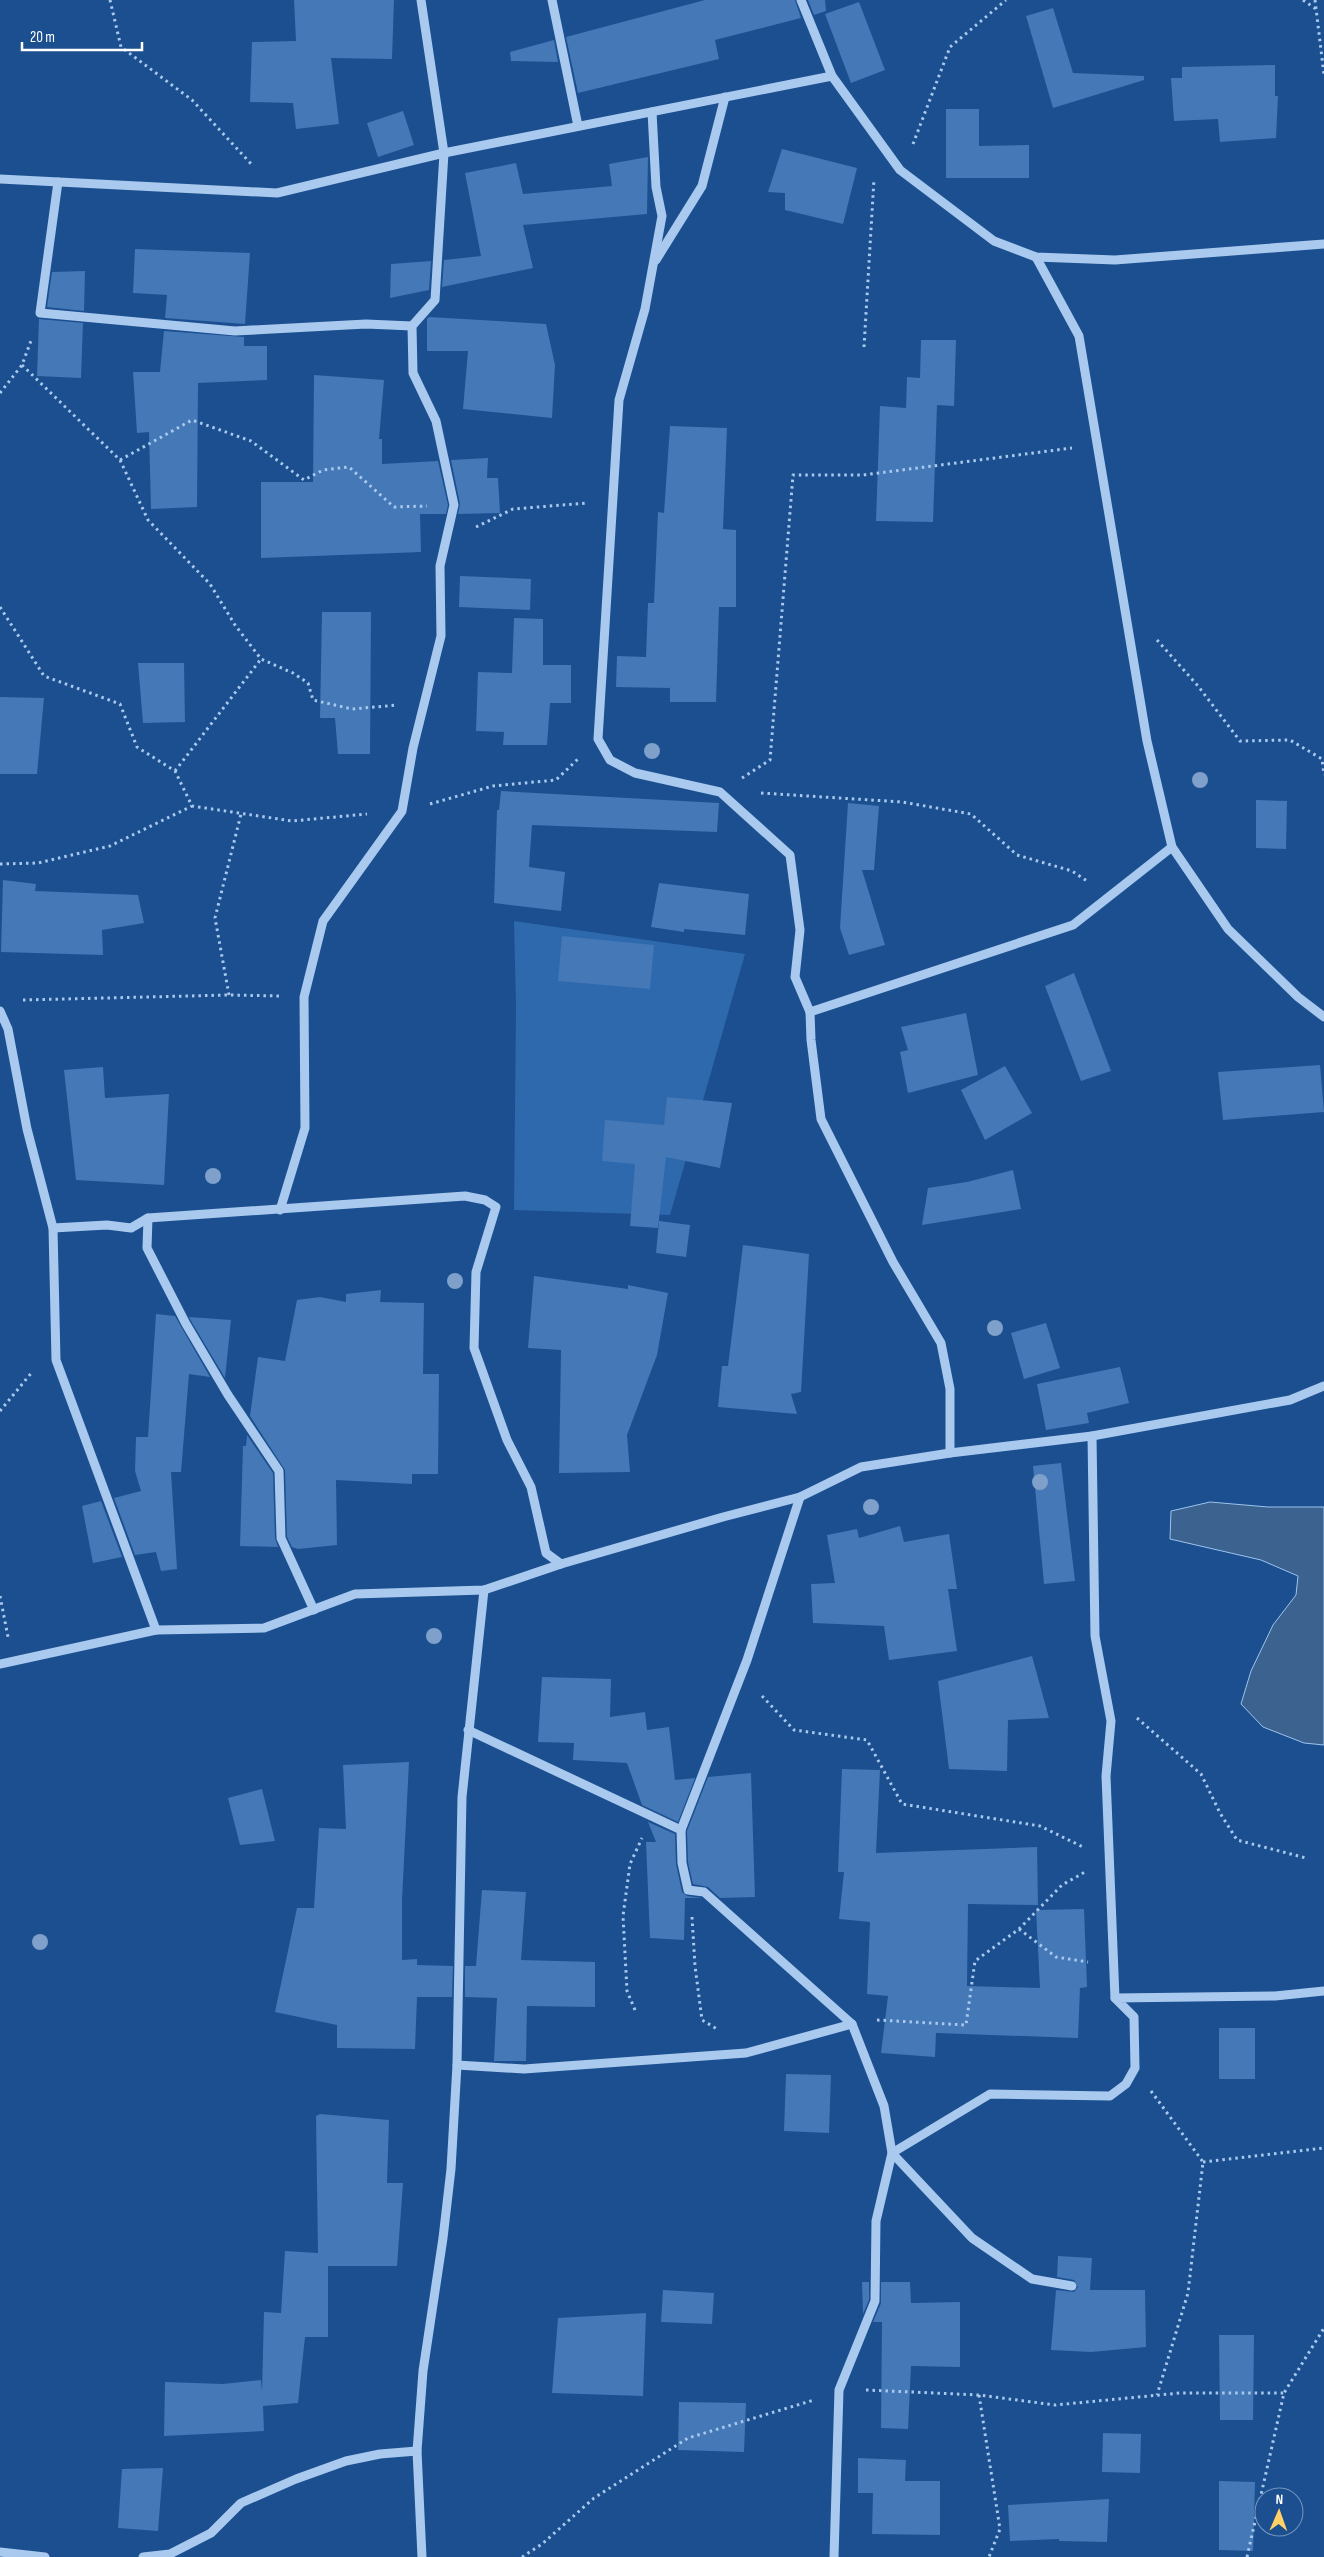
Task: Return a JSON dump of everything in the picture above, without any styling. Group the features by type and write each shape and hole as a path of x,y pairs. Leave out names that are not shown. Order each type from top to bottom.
{"street":[{"path":"280,1210 305,1128 304,997 323,921 402,811 424,703 441,636 440,566 454,505 436,421 413,374 412,326 435,300 444,153 421,0"},
{"path":"552,0 578,126"},
{"path":"801,0 832,76 900,170 994,242 1036,258 1115,260 1324,244"},
{"path":"0,179 277,193 444,153 832,76"},
{"path":"653,265 702,186 725,97"},
{"path":"652,112 656,187 662,216 646,309 619,400 598,739 610,760 635,772 720,792 790,855 800,930 795,977 810,1012 811,1040 821,1119 893,1262 941,1343 950,1389 950,1453"},
{"path":"58,182 40,313 235,331 366,324 412,326"},
{"path":"1036,258 1079,336 1147,741 1172,847 1228,929 1298,997 1324,1016"},
{"path":"810,1012 1073,925 1172,847"},
{"path":"0,1011 8,1029 27,1129 53,1228 56,1360 156,1630"},
{"path":"53,1228 107,1225 131,1228 148,1218 280,1210 342,1203 465,1196 486,1200 496,1207 476,1272 474,1348 507,1440 531,1487 546,1553 561,1564"},
{"path":"148,1218 147,1248 186,1324 228,1395 279,1471 281,1538 314,1610"},
{"path":"0,1664 13,1659 156,1630 264,1628 355,1594 484,1590 561,1564 723,1516 800,1497 861,1467 950,1453 1092,1436 1290,1400 1324,1386"},
{"path":"892,2153 990,2094 1110,2096 1126,2084 1135,2068 1134,2017 1115,1998 1106,1776 1110,1721 1095,1636 1092,1436"},
{"path":"800,1497 747,1660 681,1830 682,1863 688,1890 704,1892 852,2024 884,2106 892,2153 876,2221 875,2301 839,2390 834,2557"},
{"path":"422,2557 417,2451 423,2372 443,2238 451,2169 456,2065 462,1797 484,1590"},
{"path":"468,1730 681,1830"},
{"path":"1115,1998 1275,1996 1324,1991"},
{"path":"456,2065 524,2069 641,2059 698,2058 757,2050 852,2024"},
{"path":"892,2153 972,2238 1032,2279 1072,2286"},
{"path":"143,2557 170,2554 211,2533 241,2503 296,2479 346,2462 380,2454 417,2451"},
{"path":"0,2552 45,2557"}],"path":[{"path":"110,0 121,47 192,100 277,193"},
{"path":"900,170 917,136 950,47 1006,0"},
{"path":"1303,0 1316,9"},
{"path":"1315,0 1324,74"},
{"path":"864,348 877,139"},
{"path":"0,394 22,365 40,313"},
{"path":"22,365 120,460 148,520 210,584 235,625 262,660 293,672 308,683 313,700 352,709 424,703"},
{"path":"120,460 192,420 251,441 304,480 323,470 349,467 394,507 454,505"},
{"path":"720,792 770,760 793,476 863,475 1097,444"},
{"path":"470,534 476,527 514,509 590,502"},
{"path":"0,607 44,676 120,704 137,746 175,771 192,806"},
{"path":"1152,634 1198,686 1240,741 1290,740 1322,759 1324,775"},
{"path":"175,771 262,660"},
{"path":"0,864 38,863 110,846 192,806 292,821 402,811 493,786 556,780 598,739"},
{"path":"720,792 810,794 902,802 971,814 1017,855 1072,871 1109,895"},
{"path":"229,995 215,918 241,814"},
{"path":"20,1000 229,995 304,997"},
{"path":"0,1411 33,1371 56,1360"},
{"path":"0,1596 13,1659"},
{"path":"747,1660 762,1697 794,1730 867,1740 902,1804 1040,1826 1110,1859"},
{"path":"1108,1709 1139,1718 1201,1774 1220,1813 1237,1840 1306,1858"},
{"path":"635,2010 627,1991 623,1916 630,1864 651,1817"},
{"path":"875,2020 966,2025 974,1961 1019,1929 1062,1885 1110,1859"},
{"path":"688,1890 702,2020 757,2050"},
{"path":"1019,1929 1056,1957 1094,1962"},
{"path":"1135,2068 1203,2162 1188,2293 1157,2395"},
{"path":"1203,2162 1324,2148"},
{"path":"1248,2557 1284,2393 1324,2328"},
{"path":"522,2557 542,2544 594,2498 688,2438 800,2406 839,2390 979,2395 1055,2405 1157,2395 1284,2393"},
{"path":"979,2395 1000,2529 989,2557"}],"shaded area":[{"path":"514,921 745,954 670,1215 514,1210 516,1007"},
{"path":"1210,1502 1268,1507 1324,1507 1324,1745 1304,1743 1263,1727 1241,1704 1251,1671 1273,1625 1296,1595 1298,1576 1261,1560 1170,1539 1171,1511"}],"building":[{"path":"294,0 394,0 392,59 331,58 339,124 296,129 293,103 250,102 252,42 296,41"},
{"path":"705,0 795,0 801,18 715,40 719,59 578,93 566,37"},
{"path":"808,0 825,0 826,11 814,15"},
{"path":"859,2 885,70 851,83 825,14"},
{"path":"1053,8 1073,73 1144,76 1144,80 1053,108 1026,16"},
{"path":"554,40 558,62 511,61 510,52"},
{"path":"1275,65 1275,96 1278,96 1276,138 1220,142 1218,119 1174,121 1171,78 1182,78 1182,67"},
{"path":"946,109 979,109 979,146 1029,145 1029,178 946,178"},
{"path":"403,111 414,145 378,157 367,123"},
{"path":"782,149 857,168 843,224 785,210 785,193 768,192"},
{"path":"648,157 647,214 523,225 533,268 442,287 444,260 481,256 465,173 516,163 523,194 612,186 609,164"},
{"path":"135,249 250,253 245,324 165,318 167,295 133,293"},
{"path":"431,261 429,290 390,298 391,264"},
{"path":"85,271 84,311 47,307 52,272"},
{"path":"429,317 546,324 555,365 552,418 463,409 468,351 427,351 427,319"},
{"path":"39,319 83,323 81,378 37,376"},
{"path":"164,331 244,337 244,346 267,346 267,380 198,383 197,507 151,509 149,432 137,433 133,372 160,372"},
{"path":"921,340 956,340 954,406 937,405 933,522 876,521 880,406 906,408 907,377 920,378"},
{"path":"314,375 384,380 379,439 382,439 382,464 438,461 448,505 446,514 420,514 421,552 261,558 261,482 313,482"},
{"path":"670,426 727,428 723,529 736,530 736,607 719,607 716,702 670,702 670,688 616,687 617,656 646,657 648,603 654,603 658,512 664,513"},
{"path":"488,458 487,478 498,478 500,513 458,514 460,504 451,460"},
{"path":"460,576 531,579 530,610 459,607"},
{"path":"322,612 371,612 370,754 338,754 335,718 320,718"},
{"path":"514,618 543,619 543,665 571,665 571,703 550,703 547,745 503,745 504,732 476,731 478,672 512,673"},
{"path":"138,663 184,663 185,722 143,723"},
{"path":"0,697 44,698 37,774 0,774"},
{"path":"501,791 719,803 717,832 532,825 529,867 565,872 561,911 494,903 497,810 499,810"},
{"path":"1256,800 1287,801 1286,849 1256,848"},
{"path":"848,803 879,806 874,870 862,870 885,945 849,955 840,928"},
{"path":"3,880 36,884 35,891 138,895 144,923 102,930 103,955 1,952"},
{"path":"659,883 749,894 745,935 684,929 684,932 651,927"},
{"path":"562,936 654,945 650,989 558,981"},
{"path":"1074,973 1111,1071 1081,1081 1045,986"},
{"path":"966,1013 978,1075 908,1093 900,1052 908,1050 901,1027"},
{"path":"1320,1065 1324,1112 1223,1120 1218,1072"},
{"path":"1005,1066 1032,1113 985,1140 961,1090"},
{"path":"103,1067 105,1098 169,1094 164,1185 76,1180 64,1070"},
{"path":"667,1097 732,1103 720,1168 666,1157 658,1228 630,1226 635,1164 602,1161 605,1120 664,1125"},
{"path":"1013,1170 1021,1209 922,1225 928,1188 967,1182"},
{"path":"659,1221 690,1225 686,1257 656,1253"},
{"path":"743,1245 809,1254 801,1392 791,1394 797,1414 718,1407 722,1366 728,1366"},
{"path":"534,1276 628,1289 628,1285 668,1293 657,1355 627,1435 630,1472 559,1473 561,1350 528,1348"},
{"path":"381,1290 380,1302 424,1303 423,1374 439,1374 438,1474 412,1474 412,1484 336,1480 337,1545 298,1549 292,1547 287,1537 285,1470 250,1416 258,1357 285,1361 297,1300 320,1297 346,1302 346,1294"},
{"path":"156,1314 175,1316 210,1377 189,1374 181,1472 171,1472 177,1569 161,1571 156,1552 135,1555 114,1498 141,1491 135,1471 136,1437 148,1437"},
{"path":"189,1317 231,1320 225,1378 191,1321"},
{"path":"1046,1323 1060,1368 1024,1379 1011,1333"},
{"path":"1120,1367 1129,1403 1087,1413 1089,1423 1046,1430 1037,1384"},
{"path":"247,1435 273,1473 275,1538 278,1547 240,1546 243,1446 246,1446"},
{"path":"1061,1463 1075,1581 1044,1584 1033,1466"},
{"path":"101,1501 122,1557 93,1563 82,1506"},
{"path":"900,1526 904,1542 949,1534 957,1589 948,1589 957,1651 889,1660 884,1626 813,1623 811,1584 835,1583 827,1535 857,1529 859,1538"},
{"path":"1032,1656 1049,1718 1008,1720 1007,1771 949,1769 938,1681"},
{"path":"542,1677 611,1679 610,1717 645,1712 647,1730 669,1727 675,1780 695,1778 678,1822 642,1805 627,1763 573,1760 574,1743 538,1742"},
{"path":"409,1762 402,1900 402,1960 417,1959 417,1965 453,1966 452,1997 417,1997 415,2049 337,2048 337,2025 275,2012 297,1908 314,1908 319,1828 346,1829 343,1765"},
{"path":"842,1769 880,1770 876,1853 1037,1847 1038,1905 968,1904 967,1986 1040,1988 1036,1910 1084,1909 1087,1987 1080,1988 1078,2038 936,2033 935,2057 881,2053 888,1996 867,1994 870,1922 839,1919 844,1872 838,1872"},
{"path":"751,1773 755,1897 720,1898 708,1887 693,1884 688,1862 687,1831 708,1777"},
{"path":"262,1789 275,1841 240,1845 228,1798"},
{"path":"648,1822 675,1834 676,1864 682,1892 687,1896 702,1898 685,1898 684,1940 650,1938 646,1842 656,1842"},
{"path":"482,1890 526,1892 521,1960 595,1962 595,2007 527,2006 526,2061 494,2061 497,1998 465,1997 465,1966 476,1966"},
{"path":"1219,2028 1255,2028 1255,2079 1219,2079"},
{"path":"786,2074 831,2075 829,2133 784,2131"},
{"path":"320,2114 389,2120 387,2183 403,2183 397,2266 328,2266 328,2337 305,2337 298,2403 263,2406 264,2431 164,2436 165,2382 223,2384 261,2380 262,2391 264,2312 281,2313 285,2251 318,2253 316,2116"},
{"path":"1058,2256 1092,2258 1090,2290 1145,2290 1146,2347 1091,2352 1051,2350 1056,2290 1074,2292 1078,2287 1074,2280 1057,2277"},
{"path":"862,2282 869,2282 869,2300 863,2314"},
{"path":"881,2282 910,2282 911,2303 960,2302 960,2367 911,2366 908,2429 881,2428 882,2322 873,2322 881,2303"},
{"path":"663,2290 714,2293 712,2324 661,2322"},
{"path":"646,2313 643,2396 552,2393 558,2318"},
{"path":"1219,2335 1254,2335 1253,2420 1220,2420"},
{"path":"679,2402 746,2403 744,2452 678,2450"},
{"path":"1103,2433 1141,2434 1140,2473 1102,2472"},
{"path":"858,2458 906,2460 905,2481 940,2481 940,2535 872,2534 873,2493 858,2493"},
{"path":"163,2468 158,2531 118,2528 122,2469"},
{"path":"1219,2481 1255,2482 1253,2551 1219,2550"},
{"path":"1109,2499 1107,2542 1059,2541 1059,2539 1010,2541 1008,2505"}]}
